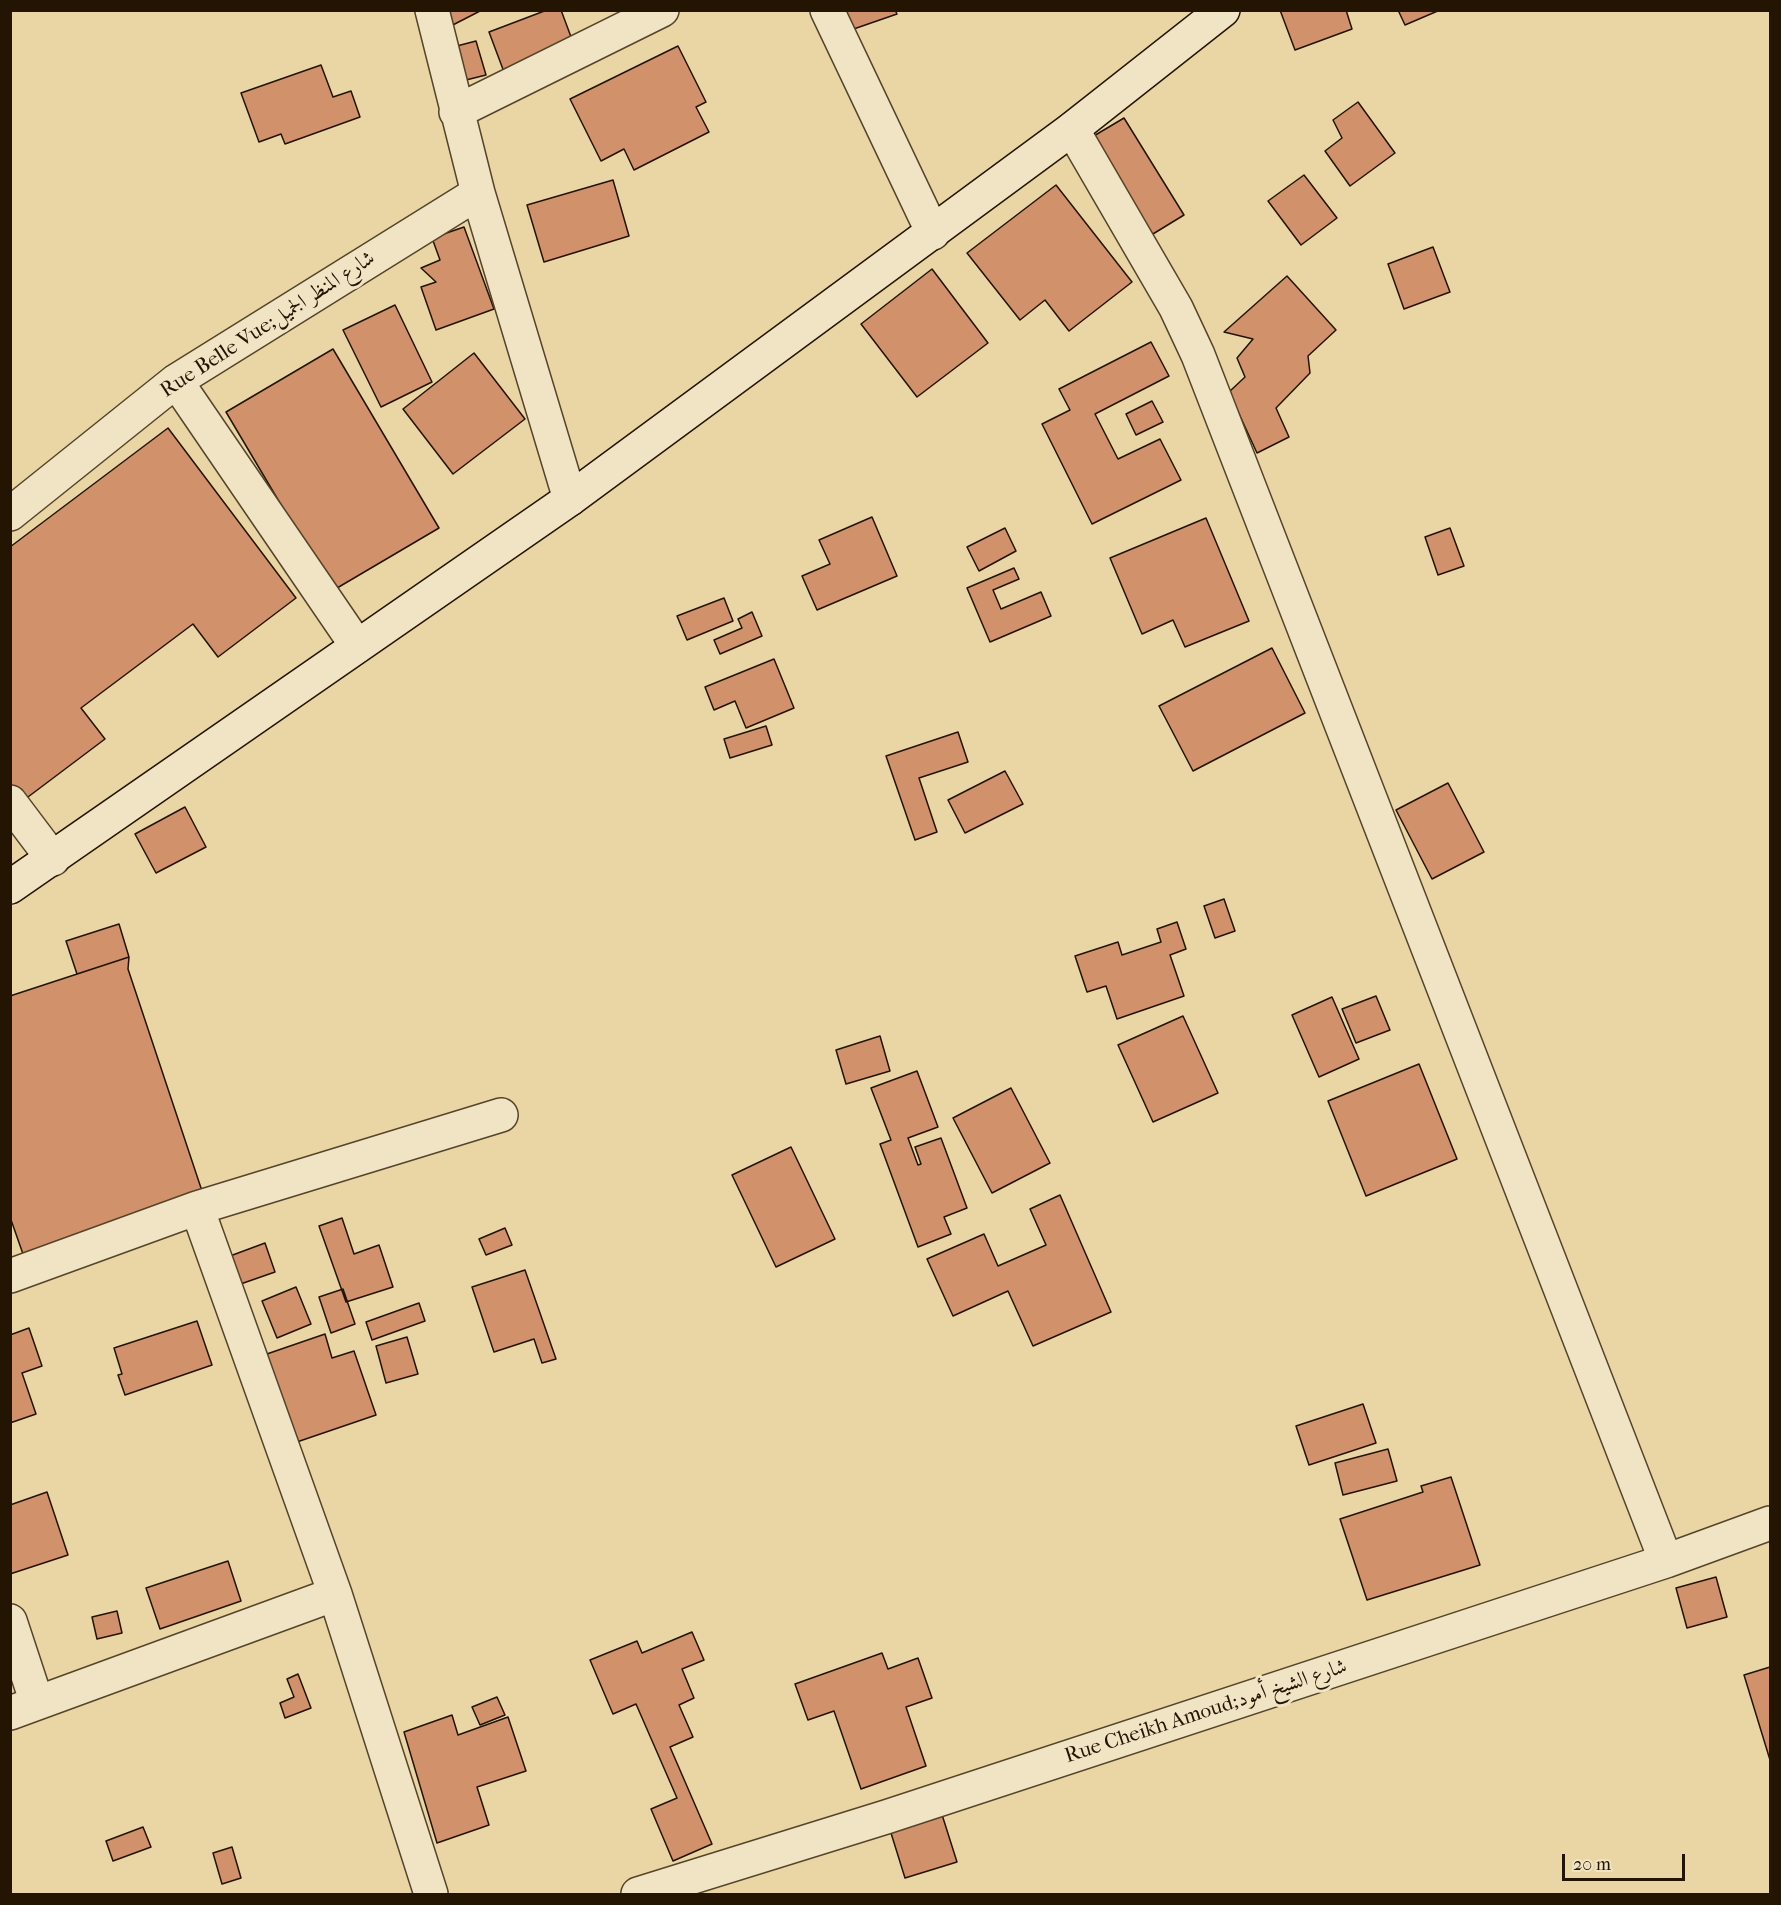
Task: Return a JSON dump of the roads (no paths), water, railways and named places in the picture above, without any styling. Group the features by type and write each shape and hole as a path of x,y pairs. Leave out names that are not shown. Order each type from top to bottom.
{"street":[{"path":"432,10 478,193 570,498"},
{"path":"456,112 662,10"},
{"path":"827,10 933,233"},
{"path":"10,887 53,860 570,498 933,233 1072,129 1223,10"},
{"path":"1072,129 1176,308 1198,356 1666,1561"},
{"name":"Rue Belle Vue;شارع المنظر الجميل","path":"10,514 176,381 478,193"},
{"path":"176,381 357,646"},
{"path":"10,801 53,860"},
{"path":"10,1276 197,1208 501,1115"},
{"path":"197,1208 335,1594 431,1894"},
{"name":"Rue Cheikh Amoud;شارع الشيخ أمود","path":"638,1894 886,1817 1666,1561 1770,1523"},
{"path":"10,1621 24,1708 335,1594"}]}
